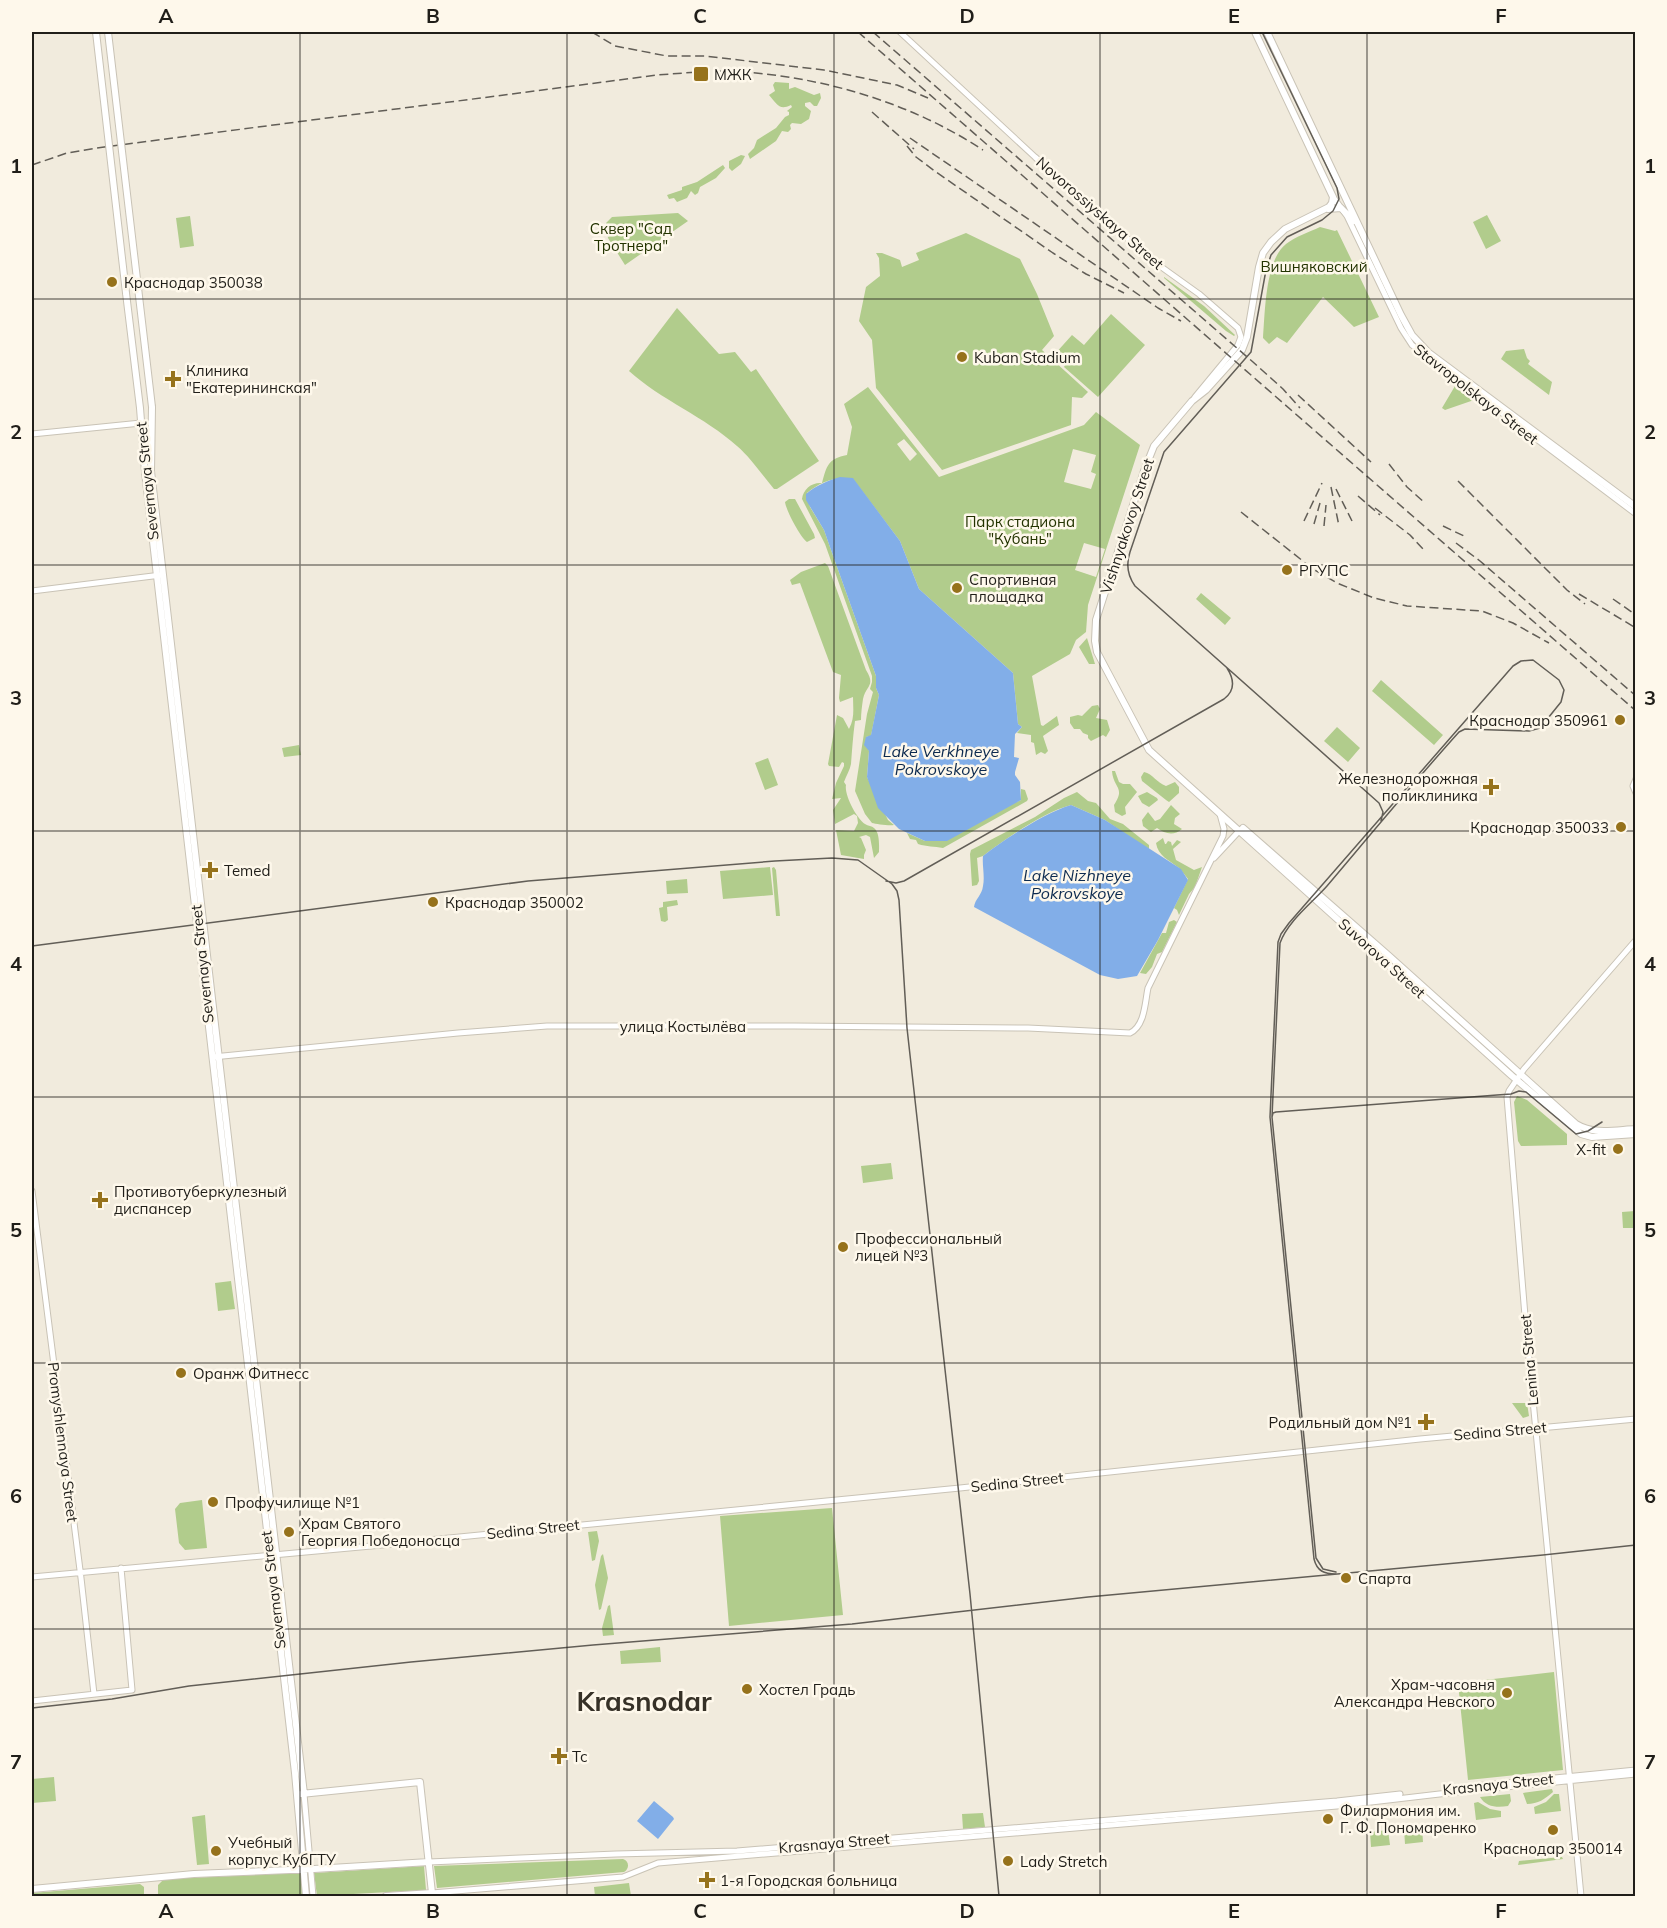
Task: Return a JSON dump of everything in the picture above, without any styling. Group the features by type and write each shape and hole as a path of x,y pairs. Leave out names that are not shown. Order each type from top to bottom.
{"main road":[{"name":"Severnaya Street","path":"96,32 140,408 145,472 160,575 308,1869 313,1896"},
{"name":"Severnaya Street","path":"108,32 152,407 151,471 160,575"},
{"name":"Novorossiyskaya Street","path":"900,32 1153,261 1199,294 1238,328 1241,337 1238,345 1192,401"},
{"name":"Stavropolskaya Street","path":"1255,32 1333,197 1341,208 1401,328 1412,345 1635,513"},
{"name":"Stavropolskaya Street","path":"1267,32 1409,330 1422,346 1635,507"},
{"name":"Vishnyakovoy Street","path":"1095,641 1096,620 1151,452 1157,441 1192,401 1228,367 1245,344 1258,267 1266,249 1285,229 1331,205 1333,197"},
{"name":"Stavropolskaya Street","path":"1341,208 1349,215 1369,248"},
{"path":"1319,213 1341,208"},
{"path":"32,434 141,423"},
{"path":"32,591 160,575"},
{"name":"Suvorova Street","path":"1095,641 1102,665 1149,750 1581,1134 1593,1137 1635,1134"},
{"path":"1635,779 1633,786 1635,792"},
{"path":"1209,864 1223,836 1224,829 1220,814"},
{"path":"1209,864 1241,830"},
{"name":"улица Костылёва","path":"216,1057 547,1026 794,1026 1028,1029 1130,1033 1137,1029 1143,1014 1148,988 1209,864"},
{"name":"Lenina Street","path":"1581,1896 1535,1428 1508,1097 1518,1077 1635,940"},
{"name":"Suvorova Street","path":"1518,1077 1585,1129 1594,1131 1635,1128"},
{"name":"Promyshlennaya Street","path":"32,1191 94,1694"},
{"name":"Sedina Street","path":"32,1577 272,1553 395,1544 1635,1419"},
{"path":"32,1701 132,1690 120,1568"},
{"name":"Krasnaya Street","path":"386,1896 623,1877 658,1863 1344,1805 1635,1770"},
{"name":"Krasnaya Street","path":"32,1888 194,1874 616,1854 737,1851 1635,1774"},
{"path":"300,1794 420,1782 432,1893"},
{"name":"Severnaya Street","path":"306,1896 308,1869"}],"green space":[{"path":"775,82 789,83 789,89 795,87 814,95 820,93 821,98 817,106 810,102 805,103 811,111 809,119 801,124 792,123 788,132 782,131 776,141 750,159 748,154 754,148 757,140 776,128 789,115 787,111 792,107 791,105 778,106 769,95 775,91 773,85"},
{"path":"741,155 745,156 741,164 732,171 729,168 729,161"},
{"path":"723,165 725,168 716,178 700,187 695,195 691,191 687,198 677,202 674,198 669,199 667,195 697,182"},
{"name":"Сквер \"Сад Тротнера\"","path":"678,213 688,221 625,265 608,238 606,223 612,217"},
{"path":"1487,215 1501,241 1486,249 1473,222"},
{"path":"190,216 194,246 180,248 176,218"},
{"name":"Вишняковский","path":"1320,227 1337,230 1379,317 1354,327 1323,297 1287,343 1277,337 1269,344 1263,338 1267,288 1274,262 1286,244"},
{"name":"Kuban Stadium","path":"966,233 1020,259 1054,336 1042,350 1088,392 1082,398 1072,397 1071,425 942,470 876,388 872,340 859,321 866,287 880,276 879,258 876,253 900,260 902,267 919,260 916,253"},
{"path":"1164,277 1204,306 1235,335 1226,331"},
{"path":"677,308 719,354 735,352 751,372 756,369 819,461 774,489 737,446 629,371"},
{"path":"1111,314 1145,345 1098,397 1054,355 1072,335 1084,345"},
{"path":"1524,349 1530,361 1528,364 1552,382 1549,395 1501,359 1506,351"},
{"path":"1455,386 1474,400 1445,410 1442,408"},
{"name":"Парк стадиона \"Кубань\"","path":"868,387 939,477 1084,425 1096,412 1140,445 1088,605 1086,632 1076,640 1070,654 1032,676 1041,725 1043,726 1057,716 1059,725 1043,736 1048,751 1045,754 1041,752 1036,755 1031,735 1017,733 1022,727 1018,724 1013,673 919,589 900,541 853,479 840,478 828,481 807,493 810,507 824,530 876,676 876,688 879,695 871,736 866,737 869,751 867,777 888,820 894,825 872,823 865,814 855,791 867,714 873,692 870,689 872,676 825,544 802,499 809,487 822,483 827,467 832,461 847,455 852,427 844,404","holes":["904,439 917,454 910,461 897,444","1073,449 1096,455 1091,472 1096,474 1091,489 1064,482","1084,543 1105,549 1096,577 1075,570"]},
{"path":"795,499 815,538 807,542 801,535 786,506 785,502"},
{"path":"825,563 870,679 864,694 861,720 855,721 851,764 844,782 855,812 866,825 876,830 879,852 874,858 870,837 866,835 859,837 866,850 864,859 841,855 836,830 854,831 858,823 857,816 854,814 835,824 833,810 841,798 832,799 844,763 842,762 839,767 828,764 837,715 843,718 849,729 853,717 853,697 840,702 841,675 833,672 800,583 792,585 790,580 801,572"},
{"path":"1201,593 1231,618 1225,625 1196,599"},
{"path":"1087,638 1095,664 1089,664 1079,647"},
{"path":"1381,680 1443,735 1434,745 1372,691"},
{"path":"1098,705 1100,709 1096,718 1107,720 1110,730 1106,737 1103,735 1091,741 1088,735 1080,729 1074,729 1070,723 1070,717 1082,716 1092,706"},
{"path":"1337,727 1360,748 1348,762 1324,741"},
{"path":"299,745 301,755 284,757 282,748"},
{"path":"768,758 778,785 765,790 755,763"},
{"path":"1112,771 1115,771 1119,782 1130,784 1137,792 1125,807 1126,814 1122,816 1115,812 1114,805 1119,791"},
{"path":"1144,772 1166,786 1175,782 1179,787 1179,793 1169,802 1142,781 1141,777"},
{"path":"1021,789 1025,790 1027,801 943,848 918,844 916,840 910,839 907,833 925,841 1021,800"},
{"path":"1077,792 1088,801 1096,803 1110,819 1123,824 1149,845 1149,850 1105,820 1071,805 1037,820 977,858 979,881 977,885 972,886 971,850"},
{"path":"1147,792 1158,800 1149,807 1142,803 1138,796"},
{"path":"1171,805 1180,814 1175,818 1174,824 1182,829 1166,833 1157,828 1151,832 1143,826 1142,820 1148,812 1155,821 1160,819"},
{"path":"1163,838 1165,844 1168,841 1172,846 1177,840 1181,842 1173,849 1176,860 1194,870 1202,867 1195,887 1179,915 1174,908 1188,879 1159,851 1156,843"},
{"path":"770,867 773,895 723,899 720,871"},
{"path":"774,867 780,916 776,916 772,868"},
{"path":"687,879 688,893 667,894 666,881"},
{"path":"677,900 678,905 667,907 668,920 661,921 659,908 663,907 663,902"},
{"path":"1174,920 1177,922 1162,952 1157,954 1152,967 1146,974 1140,973 1162,933 1166,933 1169,922"},
{"path":"1517,1096 1527,1100 1567,1134 1567,1145 1521,1146 1518,1141 1514,1102"},
{"path":"891,1163 893,1179 863,1183 861,1166"},
{"path":"1635,1211 1635,1228 1623,1228 1622,1212"},
{"path":"231,1281 235,1309 218,1311 215,1283"},
{"path":"1512,1403 1527,1403 1529,1416 1523,1418"},
{"path":"202,1500 207,1548 185,1550 179,1543 175,1509 180,1503"},
{"path":"832,1508 843,1615 729,1626 720,1516"},
{"path":"597,1531 599,1541 595,1560 592,1561 588,1532"},
{"path":"603,1554 608,1578 599,1610 595,1585"},
{"path":"610,1605 614,1635 603,1636 602,1628"},
{"path":"660,1647 661,1662 621,1664 620,1651"},
{"path":"1554,1672 1563,1770 1468,1780 1458,1683"},
{"path":"54,1777 56,1801 32,1803 32,1779"},
{"path":"1552,1789 1553,1792 1547,1797 1531,1804 1527,1804 1523,1793"},
{"path":"1510,1794 1511,1801 1508,1806 1504,1807 1489,1805 1480,1797"},
{"path":"1554,1794 1559,1794 1561,1811 1535,1814 1534,1807 1546,1802"},
{"path":"1478,1802 1490,1809 1501,1811 1501,1817 1476,1820 1474,1803"},
{"path":"983,1813 985,1827 963,1829 962,1814"},
{"path":"205,1815 209,1864 197,1865 192,1817"},
{"path":"1422,1827 1423,1842 1405,1844 1404,1829"},
{"path":"1388,1830 1390,1845 1371,1847 1370,1832"},
{"path":"1562,1857 1563,1859 1518,1865 1519,1861"},
{"path":"623,1859 628,1865 624,1872 437,1888 434,1866"},
{"path":"424,1866 426,1890 317,1896 314,1873"},
{"path":"301,1873 303,1896 158,1896 158,1885 164,1879"},
{"path":"629,1883 631,1896 595,1896 594,1887"},
{"path":"140,1884 144,1887 144,1896 32,1896 32,1893"}],"water":[{"name":"Lake Verkhneye Pokrovskoye","path":"840,477 853,478 900,541 919,589 1013,673 1018,724 1022,727 1015,734 1014,757 1019,758 1015,775 1020,782 1021,800 947,841 925,841 899,829 878,808 867,777 869,751 864,745 866,737 871,735 879,695 876,688 876,676 824,530 806,500 806,494 814,488"},
{"name":"Lake Nizhneye Pokrovskoye","path":"1071,805 1105,820 1181,869 1188,880 1137,976 1118,979 1100,975 974,907 983,886 983,856 1037,820"},
{"path":"654,1801 674,1819 658,1839 637,1821"}],"tram line":[{"path":"1262,32 1337,188 1339,199 1333,211 1322,220 1287,237 1271,255 1266,270 1251,352 1164,452 1130,552 1128,569 1135,586 1379,803 1383,812 1381,821"},
{"path":"1336,1572 1323,1569 1316,1558 1272,1117 1280,943 1294,920 1327,886 1459,732 1465,729 1529,731 1540,728 1561,702 1564,690 1559,680 1533,660 1521,661 1513,666 1289,923 1278,942 1270,1117 1314,1559 1322,1571 1336,1574"},
{"path":"886,881 896,883 904,881 1224,699 1231,692 1233,684 1227,668"},
{"path":"32,946 528,881 775,861 832,858 858,860 892,884 899,900 907,1028 970,1594 999,1896"},
{"path":"1272,1117 1276,1112 1511,1094 1519,1091 1526,1092 1576,1134 1588,1131 1602,1122"},
{"path":"32,1708 112,1699 189,1686 411,1662 852,1624 1088,1597 1636,1545"}],"railway":[{"path":"592,32 615,46 667,56 705,56 824,70 897,85 928,98"},
{"path":"858,32 1636,711"},
{"path":"873,32 1253,362 1300,408"},
{"path":"32,165 67,153 97,148 657,75 722,71 807,80 868,96 928,119 983,150"},
{"path":"872,112 914,149"},
{"path":"910,138 1158,308 1181,321"},
{"path":"907,146 916,157 936,172 1053,253 1086,274 1124,293"},
{"path":"1298,395 1371,462"},
{"path":"1389,464 1407,487 1425,503"},
{"path":"1458,481 1567,590 1585,604"},
{"path":"1304,521 1322,483"},
{"path":"1331,487 1339,526"},
{"path":"1336,489 1352,521"},
{"path":"1358,496 1380,515"},
{"path":"1314,524 1320,503"},
{"path":"1324,526 1326,505"},
{"path":"1375,508 1410,535 1424,550"},
{"path":"1241,512 1313,569 1337,583 1374,598 1407,606 1482,611 1513,623 1549,643"},
{"path":"1443,526 1464,536"},
{"path":"1456,543 1480,561 1636,696"},
{"path":"1579,594 1636,628"},
{"path":"1613,599 1636,615"}],"place":[{"name":"МЖК","path":"701,74"},
{"name":"Краснодар 350038","path":"112,282"},
{"name":"Kuban Stadium","path":"962,357"},
{"name":"Клиника \"Екатерининская\"","path":"173,379"},
{"name":"РГУПС","path":"1287,570"},
{"name":"Спортивная площадка","path":"957,588"},
{"name":"Краснодар 350961","path":"1620,720"},
{"name":"Железнодорожная поликлиника","path":"1491,787"},
{"name":"Краснодар 350033","path":"1621,827"},
{"name":"Temed","path":"210,870"},
{"name":"Краснодар 350002","path":"433,902"},
{"name":"X-fit","path":"1618,1149"},
{"name":"Противотуберкулезный диспансер","path":"100,1200"},
{"name":"Профессиональный лицей №3","path":"843,1247"},
{"name":"Оранж Фитнесс","path":"181,1373"},
{"name":"Родильный дом №1","path":"1426,1422"},
{"name":"Профучилище №1","path":"213,1502"},
{"name":"Храм Святого Георгия Победоносца","path":"289,1532"},
{"name":"Спарта","path":"1346,1578"},
{"name":"Хостел Градь","path":"747,1689"},
{"name":"Храм-часовня Александра Невского","path":"1507,1693"},
{"name":"Тс","path":"559,1756"},
{"name":"Филармония им. Г. Ф. Пономаренко","path":"1328,1819"},
{"name":"Краснодар 350014","path":"1553,1830"},
{"name":"Учебный корпус КубГТУ","path":"216,1851"},
{"name":"Lady Stretch","path":"1008,1861"},
{"name":"1-я Городская больница","path":"707,1880"}],"district":[{"name":"Krasnodar","path":"644,1701"}]}
